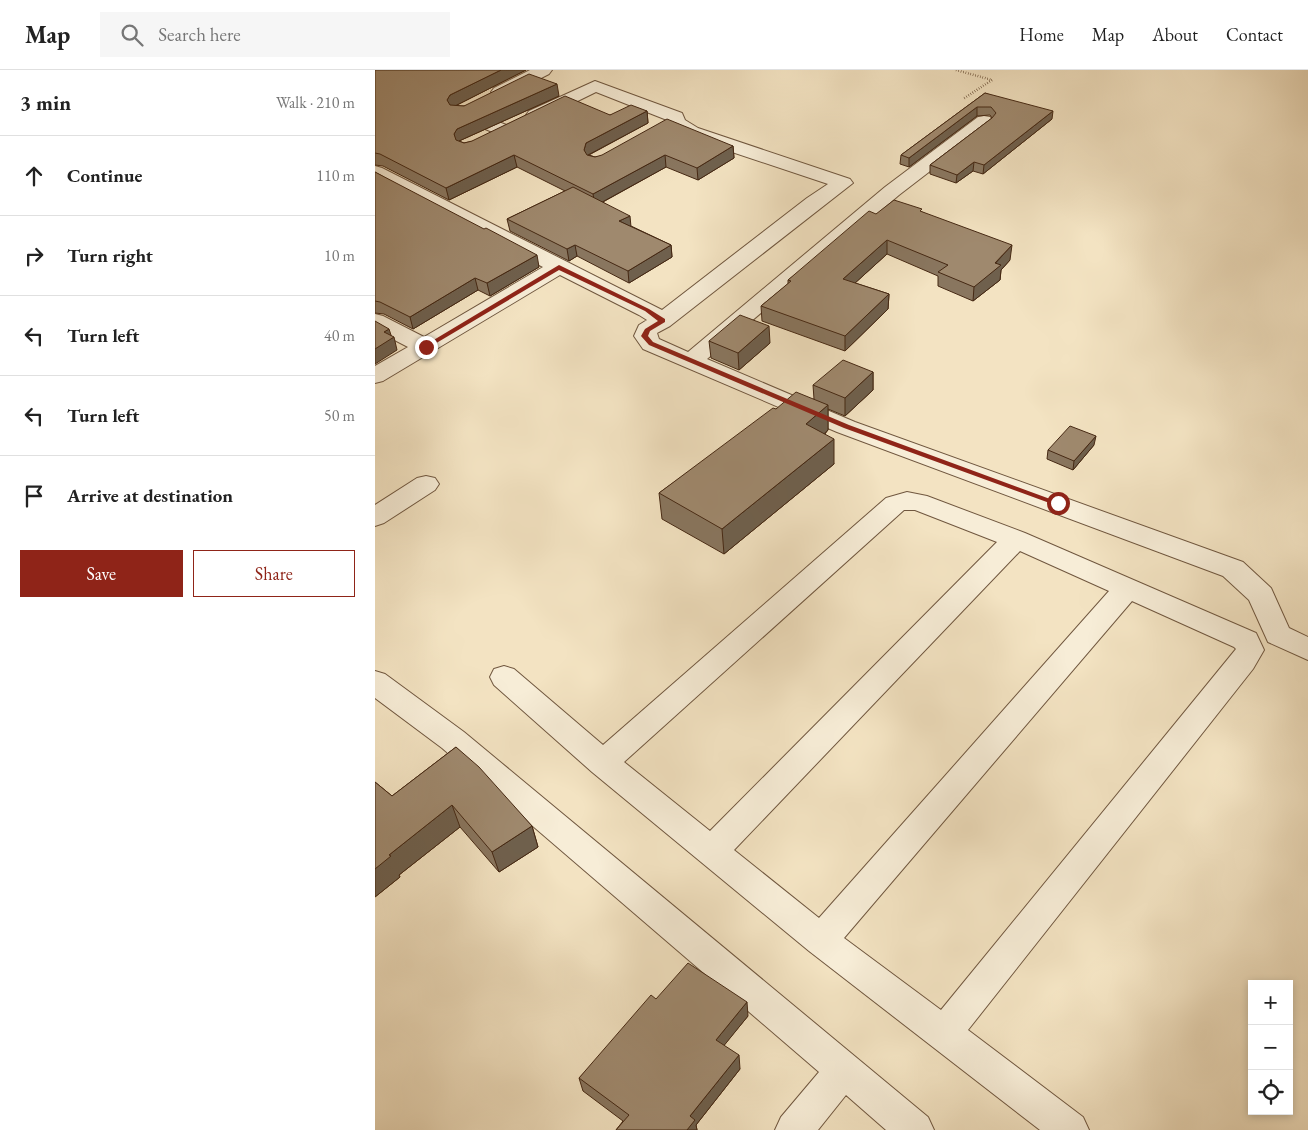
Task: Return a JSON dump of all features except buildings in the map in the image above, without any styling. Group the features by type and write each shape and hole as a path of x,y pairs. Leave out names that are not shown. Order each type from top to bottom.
{"street":[{"path":"501,130 460,112 543,70"},
{"path":"485,138 595,86 668,122 676,122 691,132 843,182 814,202 662,321 647,330 645,336 651,344 846,427 1233,569 1261,595 1278,635 1308,649"},
{"path":"691,361 892,191 984,121"},
{"path":"375,172 647,310 662,321"},
{"path":"375,376 559,267"},
{"path":"375,321 426,347"},
{"path":"375,517 426,484"},
{"path":"603,762 895,504 907,501 918,502 1016,539 1246,640 1250,650 944,1033"},
{"path":"711,851 1016,539"},
{"path":"821,940 1128,588"},
{"path":"504,677 603,762 821,940 1070,1130"},
{"path":"375,682 453,740 915,1130"},
{"path":"794,1130 843,1071"}],"path":[{"path":"956,70 992,80 963,99"}],"route":[{"path":"426,347 559,267 647,310 662,321 647,330 645,336 651,344 846,427 1058,503"}]}
